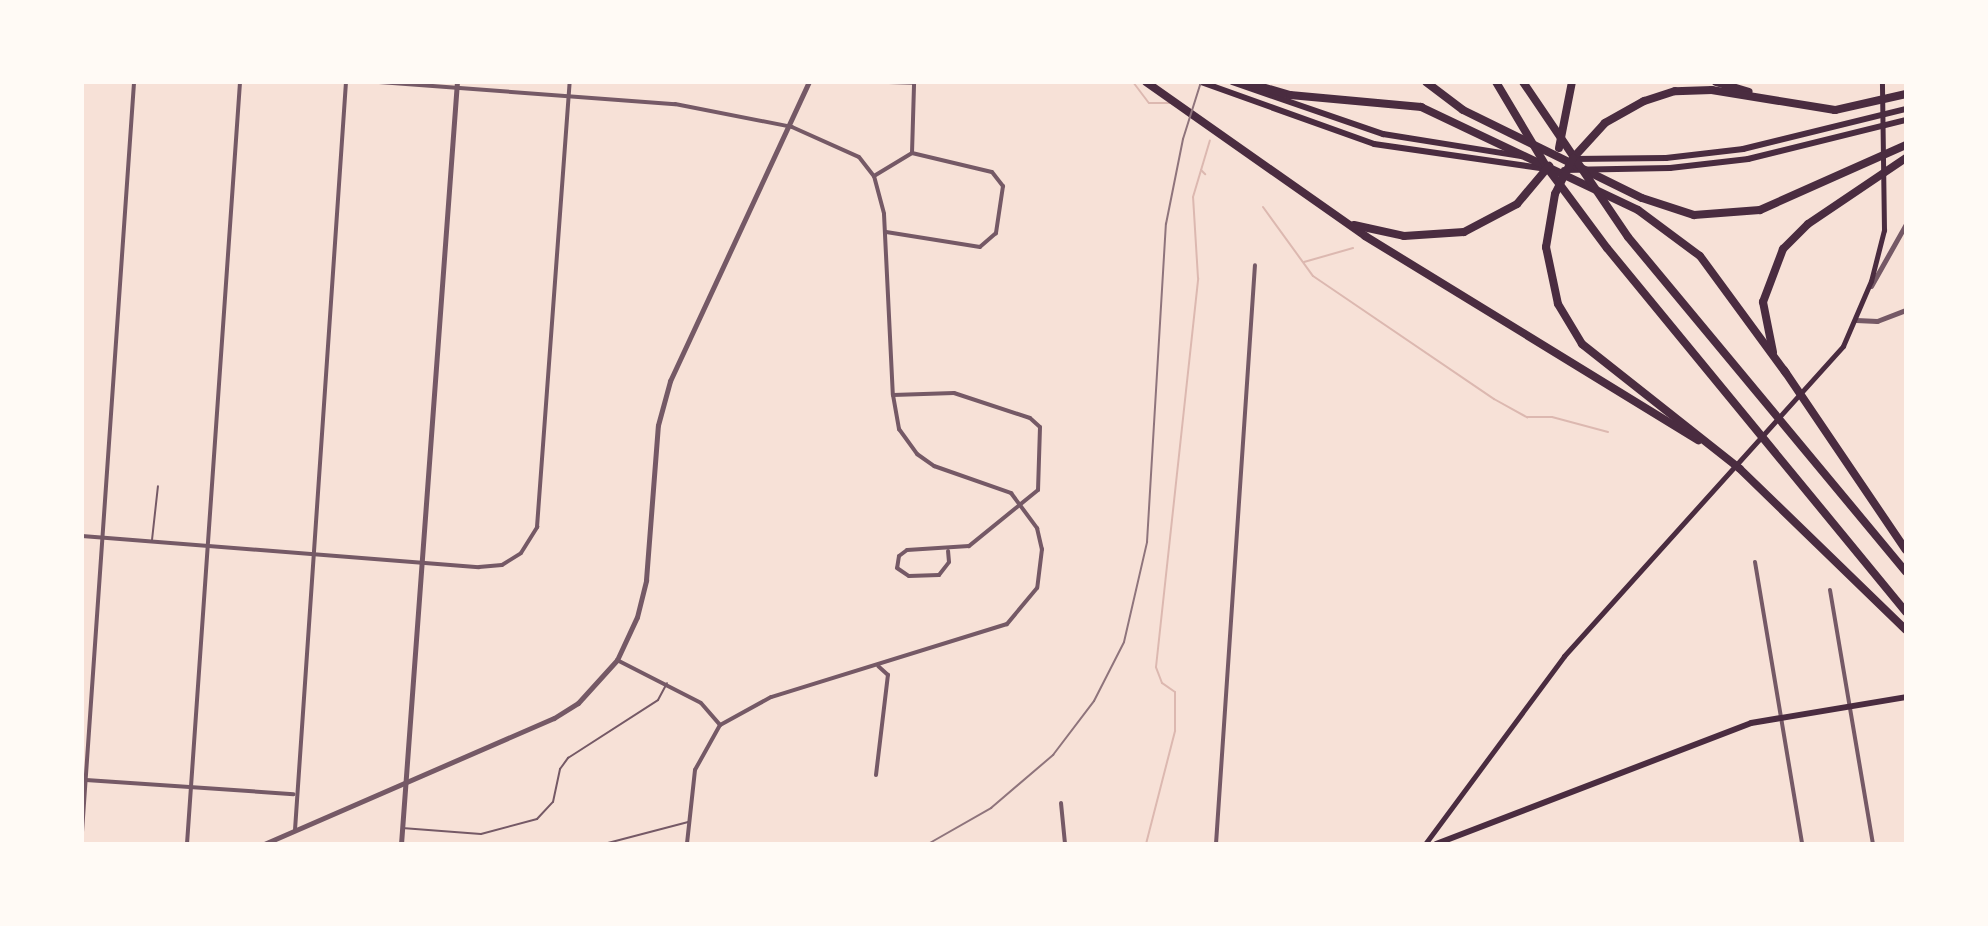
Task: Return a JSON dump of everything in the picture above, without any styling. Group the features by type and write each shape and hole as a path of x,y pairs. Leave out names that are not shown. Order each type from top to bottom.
{"highway":[{"path":"1146,82 1334,215 1721,453"},
{"path":"1245,82 1290,94 1412,104 1521,152 1617,199 1660,223 1695,251 1786,373 1905,550"},
{"path":"1426,82 1455,105 1673,211 1729,216 1770,206 1905,145"},
{"path":"1496,82 1546,166 1607,248 1905,612"},
{"path":"1523,82 1628,237 1905,573"},
{"path":"1334,215 1380,233 1441,236 1485,224 1526,195 1558,152 1572,96 1572,82"},
{"path":"1716,82 1786,105"},
{"path":"1905,94 1846,109 1786,105 1724,91 1675,91 1634,105 1596,131 1560,181 1547,227 1552,286 1579,339 1721,453 1905,630"},
{"path":"1786,373 1763,320 1766,285 1776,258 1808,224 1905,159"}],"main road":[{"path":"1200,82 1296,121 1402,151 1493,165 1640,170 1774,154 1905,120"},
{"path":"1232,82 1404,138 1484,152 1634,159 1771,144 1905,109"},
{"path":"1425,843 1556,666 1837,355 1856,320 1866,295 1885,217 1882,82"},
{"path":"1436,843 1751,723 1905,697"}],"street":[{"path":"82,832 134,82"},
{"path":"187,843 189,785 240,82"},
{"path":"296,830 294,794 346,82"},
{"path":"379,82 675,104 792,127 845,148 874,176 886,232 892,395 899,429 917,454 934,466 1002,487 1022,505 1037,528 1042,569 1037,588 1019,615 993,631 771,697 720,725 695,770 687,843"},
{"path":"82,536 312,550 502,565 527,547 537,527 570,82"},
{"path":"264,843 554,718 578,704 618,660 646,580 665,396 690,332 792,127 809,82"},
{"path":"889,82 914,83 912,153"},
{"path":"401,843 457,86"},
{"path":"874,176 912,153 998,177 1003,186 996,233 970,249 886,232"},
{"path":"1866,295 1905,224"},
{"path":"1216,843 1255,265"},
{"path":"1856,320 1877,321 1905,310"},
{"path":"892,395 942,391 1034,420 1042,438 1040,483 1022,505 984,538 948,551 907,550 899,556 897,568 909,576 939,575 949,562 948,551"},
{"path":"1755,562 1802,843"},
{"path":"1830,590 1873,843"},
{"path":"618,660 667,683 700,703 720,725"},
{"path":"876,775 888,675 878,666"},
{"path":"82,732 90,733"},
{"path":"86,780 189,785 294,794"},
{"path":"1061,803 1065,843"}],"lane":[{"path":"152,540 158,486"},
{"path":"402,828 481,834 537,819 550,808 568,758 658,700 667,683"},
{"path":"604,843 688,822"}],"waterway":[{"path":"1133,82 1149,103 1173,103"},
{"path":"1146,844 1175,731 1175,692 1162,683 1156,667 1198,278 1193,197 1210,140"},
{"path":"1201,170 1205,174"},
{"path":"1263,207 1313,276 1494,399 1527,417 1552,417 1608,432"},
{"path":"1304,262 1353,248"}],"railway":[{"path":"928,844 991,808 1053,755 1094,701 1124,642 1147,542 1166,224 1183,139 1201,82"}]}
